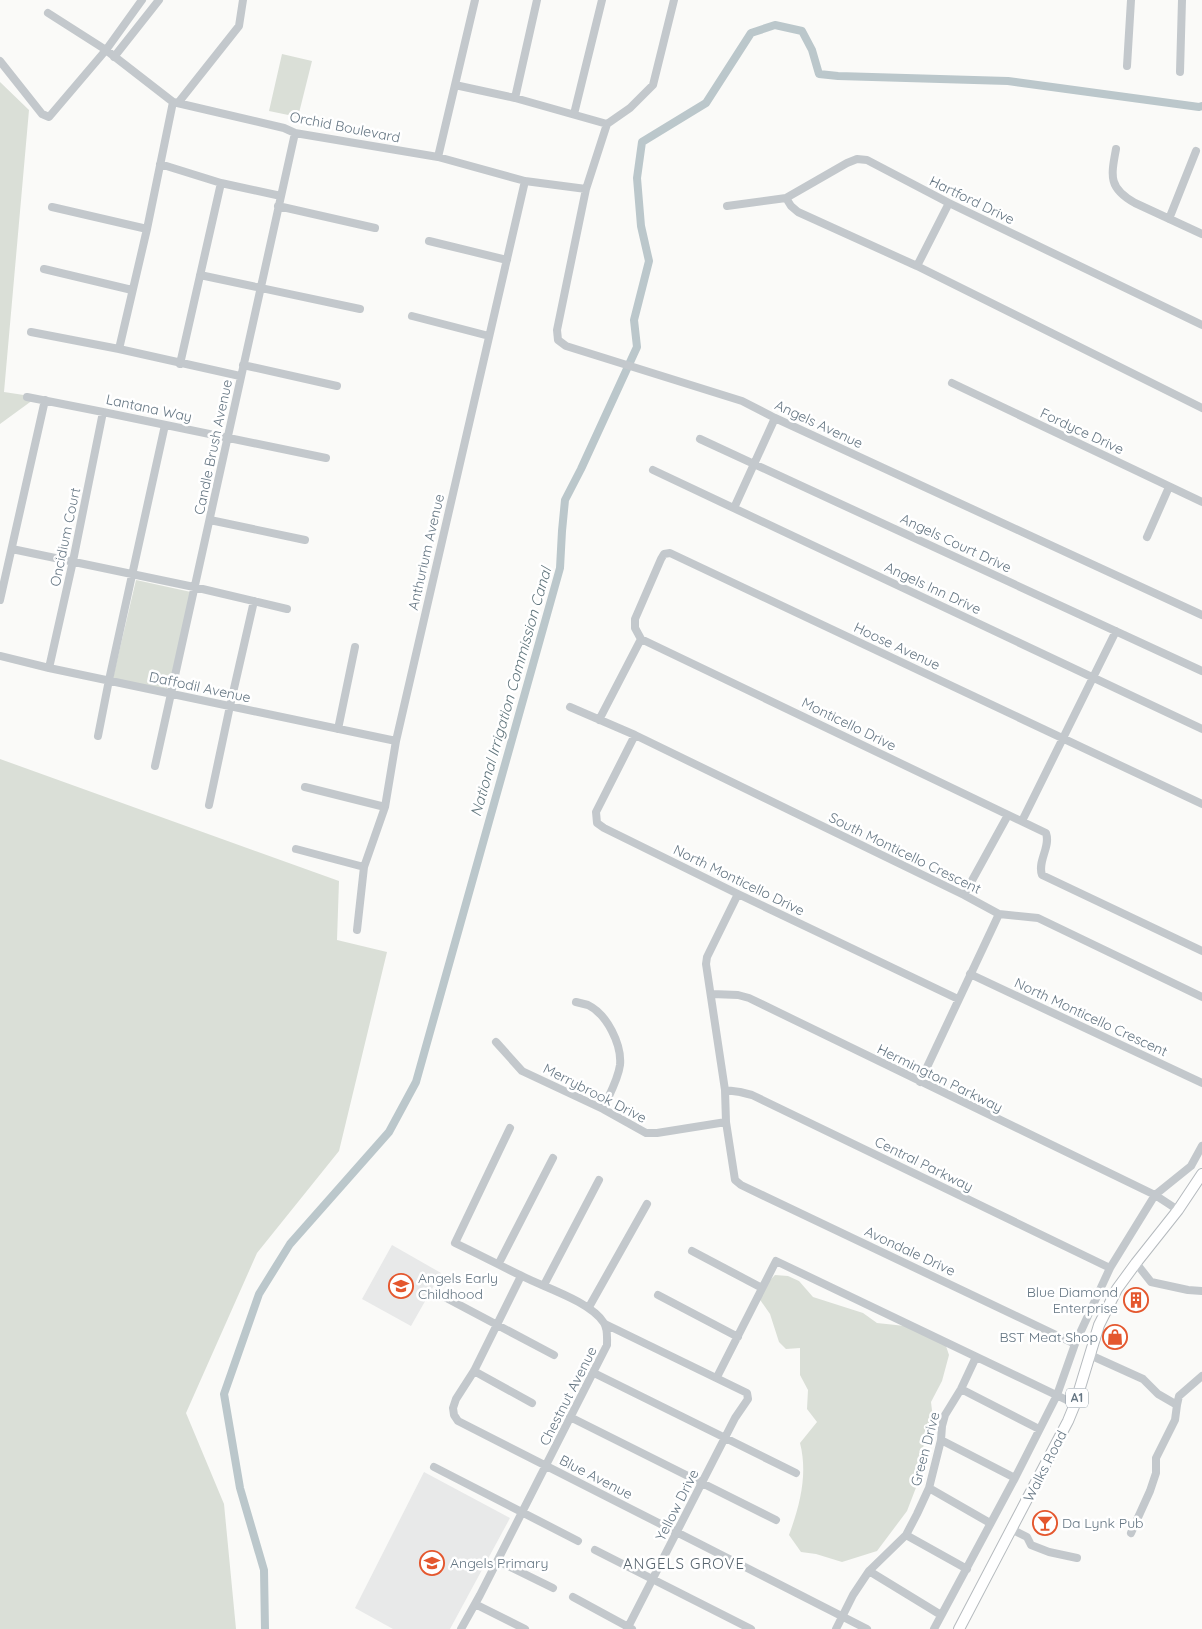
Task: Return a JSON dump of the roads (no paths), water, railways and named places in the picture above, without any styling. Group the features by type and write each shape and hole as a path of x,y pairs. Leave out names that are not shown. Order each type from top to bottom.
{"main road":[{"name":"Walks Road","path":"959,1629 1048,1460 1075,1404 1099,1325 1117,1289 1178,1210 1202,1174"}],"street":[{"path":"0,60 42,114 49,116 106,50 142,0"},
{"path":"114,57 159,0"},
{"path":"119,349 147,230 160,164 176,103 239,26 243,0"},
{"path":"438,158 475,0"},
{"path":"515,98 537,0"},
{"path":"574,114 602,0"},
{"path":"586,189 607,124 630,108 653,85 674,0"},
{"path":"1127,66 1131,0"},
{"path":"1180,72 1182,0"},
{"name":"Orchid Boulevard","path":"48,13 106,50 176,103 284,128 295,133 438,158 525,181 586,189"},
{"path":"455,85 515,98 607,124"},
{"name":"Candle Brush Avenue","path":"155,766 295,133"},
{"path":"1116,149 1112,172 1114,182 1119,191 1131,200 1202,234"},
{"path":"1169,218 1196,151"},
{"name":"Hartford Drive","path":"727,206 786,198 847,163 858,159 867,160 949,204 1202,325"},
{"path":"160,164 220,183 281,196"},
{"name":"Anthurium Avenue","path":"357,930 364,867 385,806 396,741 525,181"},
{"path":"180,364 220,183"},
{"name":"Angels Avenue","path":"586,189 558,330 558,340 566,346 742,400 775,418 1202,615"},
{"path":"786,198 798,212 917,266 1202,408"},
{"path":"917,266 949,204"},
{"path":"278,206 375,228"},
{"path":"52,207 147,230"},
{"path":"429,241 507,260"},
{"path":"44,269 132,290"},
{"path":"200,275 360,310"},
{"path":"412,316 489,336"},
{"path":"31,332 240,376"},
{"path":"243,365 337,386"},
{"name":"Fordyce Drive","path":"952,383 1202,502"},
{"name":"Lantana Way","path":"26,398 45,400 326,458"},
{"path":"0,597 45,400"},
{"name":"Oncidium Court","path":"50,668 103,412"},
{"path":"734,508 775,418"},
{"path":"98,736 165,425"},
{"name":"Angels Court Drive","path":"700,439 1202,671"},
{"name":"Angels Inn Drive","path":"653,470 1202,729"},
{"path":"1147,537 1169,486"},
{"path":"210,520 305,540"},
{"path":"12,549 194,587 286,609"},
{"name":"Hoose Avenue","path":"641,638 635,628 636,619 661,559 664,554 670,554 1202,804"},
{"path":"209,805 254,601"},
{"path":"1022,821 1116,631"},
{"path":"599,720 641,638"},
{"name":"Monticello Drive","path":"641,638 1046,833 1048,840 1040,869 1042,875 1202,951"},
{"path":"338,729 355,647"},
{"name":"Daffodil Avenue","path":"0,656 396,741"},
{"name":"South Monticello Crescent","path":"570,707 636,736 964,895 999,914 1038,918 1202,997"},
{"name":"North Monticello Drive","path":"636,736 596,812 597,823 738,894 958,1000"},
{"path":"305,787 385,806"},
{"path":"964,895 1008,815"},
{"path":"296,849 364,867"},
{"path":"726,1122 726,1090 706,964 707,957 738,894"},
{"path":"920,1082 999,914"},
{"name":"North Monticello Crescent","path":"970,974 1202,1083"},
{"name":"Hermington Parkway","path":"712,994 738,995 749,998 1155,1195 1178,1210"},
{"path":"576,1002 588,1005 601,1015 612,1031 616,1043 620,1064 603,1109"},
{"name":"Merrybrook Drive","path":"496,1042 522,1070 646,1132 656,1133 726,1122"},
{"name":"Central Parkway","path":"726,1090 752,1095 1110,1268"},
{"name":"Avondale Drive","path":"726,1122 735,1180 741,1185 1076,1344"},
{"path":"510,1128 455,1242 589,1307 605,1324 716,1378 776,1261 1075,1404"},
{"path":"934,1629 1057,1395 1076,1344 1110,1268 1155,1195 1191,1166 1202,1146"},
{"path":"499,1264 553,1158"},
{"path":"544,1285 599,1180"},
{"path":"589,1307 647,1204"},
{"path":"692,1251 762,1288"},
{"path":"1136,1263 1151,1282 1202,1291"},
{"name":"Blue Avenue","path":"522,1276 474,1371 456,1399 453,1408 454,1415 458,1421 867,1629"},
{"path":"437,1293 554,1355"},
{"path":"658,1295 738,1336"},
{"name":"Chestnut Avenue","path":"460,1629 498,1561 607,1346 605,1324"},
{"path":"1090,1355 1143,1379 1158,1394 1177,1404"},
{"name":"Green Drive","path":"836,1629 853,1595 869,1571 906,1535 929,1488 945,1415 976,1357"},
{"path":"474,1371 532,1403"},
{"path":"594,1373 796,1473"},
{"path":"1131,1533 1150,1491 1156,1473 1156,1458 1175,1420 1180,1396 1202,1376"},
{"name":"Yellow Drive","path":"629,1628 725,1438 748,1399 748,1393 716,1378"},
{"path":"960,1390 1039,1428"},
{"path":"570,1417 776,1520"},
{"path":"941,1440 1014,1478"},
{"path":"434,1467 578,1541"},
{"path":"929,1488 990,1523"},
{"path":"1011,1529 1027,1537 1031,1545 1049,1552 1077,1558"},
{"path":"906,1535 967,1569"},
{"path":"595,1550 751,1629"},
{"path":"498,1561 553,1588"},
{"path":"869,1571 942,1615"},
{"path":"574,1597 629,1628"},
{"path":"475,1604 525,1629"}],"waterway":[{"name":"National Irrigation Commission Canal","path":"265,1629 264,1570 240,1488 224,1394 259,1294 290,1244 389,1132 416,1082 560,568 565,500 637,347 634,320 649,261 641,226 637,178 642,142 706,103 751,33 775,25 802,31 812,50 819,74 1008,81 1202,106"}],"place":[{"name":"Angels Early Childhood","path":"401,1286"},
{"name":"Blue Diamond Enterprise","path":"1136,1300"},
{"name":"BST Meat Shop","path":"1115,1337"},
{"name":"Da Lynk Pub","path":"1045,1523"},
{"name":"Angels Primary","path":"432,1563"}],"district":[{"name":"ANGELS GROVE","path":"684,1564"}]}
